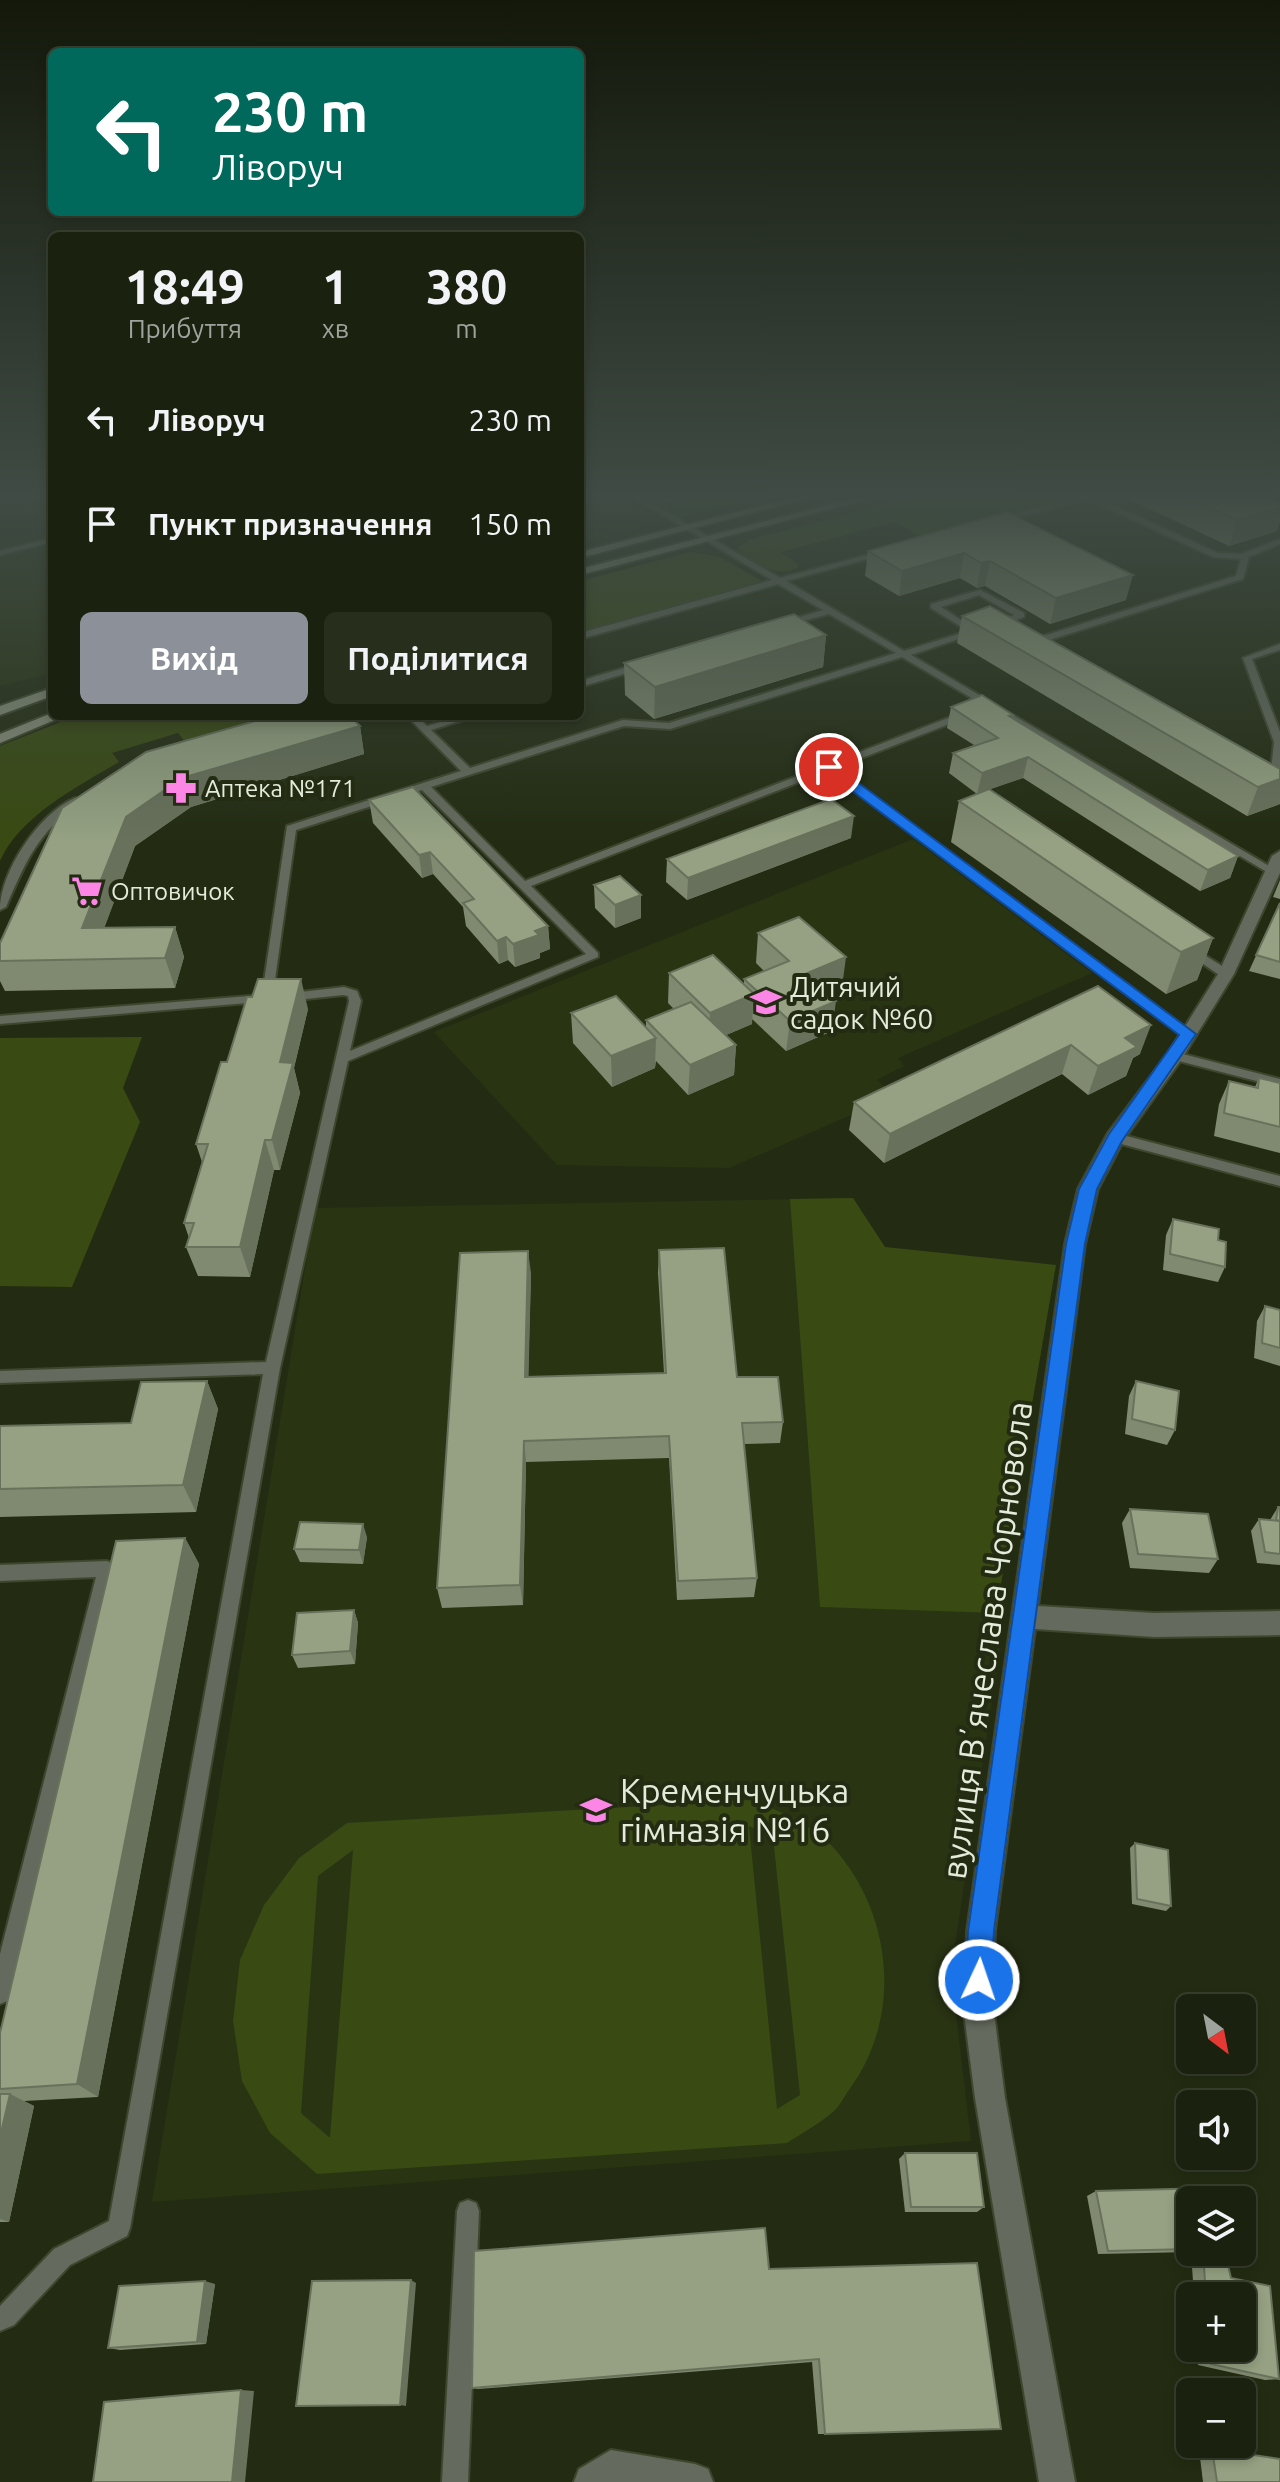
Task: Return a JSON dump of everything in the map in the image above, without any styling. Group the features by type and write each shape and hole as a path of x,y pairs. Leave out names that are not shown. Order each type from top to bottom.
{"street":[{"path":"0,704 48,692"},
{"path":"0,711 48,693"},
{"path":"0,739 48,720"},
{"name":"вулиця Вʼячеслава Чорновола","path":"1057,2482 990,2098 978,2005 981,1931 1023,1617 1075,1244 1088,1189 1115,1138 1175,1056 1226,974 1276,863"},
{"path":"1023,1617 1154,1625 1280,1623"},
{"path":"592,2482 611,2468 695,2482"}],"lane":[{"path":"584,635 673,610"},
{"path":"940,610 975,631"},
{"path":"268,998 291,828 623,723 670,726 906,655 1021,615 1012,610"},
{"path":"1043,639 1136,610"},
{"path":"770,629 829,611 990,705 1276,863"},
{"path":"1008,621 1020,627"},
{"path":"1031,633 1056,647"},
{"path":"1263,764 1278,772 1280,742 1247,658 1280,647"},
{"path":"584,683 653,663"},
{"path":"524,885 990,705"},
{"path":"416,720 468,772"},
{"path":"425,729 457,720"},
{"path":"829,767 1188,1034"},
{"path":"342,1059 594,955 424,786"},
{"path":"0,907 32,838 48,820 85,795"},
{"path":"1175,940 1226,974"},
{"path":"1104,987 1117,981"},
{"path":"0,1020 344,991 353,994 355,1001 272,1368 119,2228 62,2257 6,2317 0,2319"},
{"path":"1175,1056 1280,1083"},
{"path":"1115,1138 1280,1181"},
{"path":"0,1377 272,1368"},
{"path":"0,1573 107,1569 0,1994"},
{"path":"455,2482 468,2211"}],"shaded area":[{"path":"0,610 48,610 48,674 0,686"},
{"path":"584,610 661,610 584,632"},
{"path":"66,720 270,720 186,743 178,733 112,753 119,762 35,816 9,845 0,861 0,746"},
{"name":"Дитячий садок №60","path":"913,839 1092,973 898,1058 904,1066 877,1080 895,1096 729,1168 557,1165 434,1032"},
{"path":"142,1037 123,1088 140,1122 72,1287 0,1286 0,1038"},
{"name":"Кременчуцька гімназія №16","path":"853,1198 885,1247 1056,1265 996,1613 1000,1649 951,1971 971,2141 152,2202 315,1208"},
{"path":"853,1198 885,1247 1056,1265 996,1613 820,1607 790,1199"},
{"path":"751,1800 775,1810 799,1821 830,1844 857,1880 871,1908 880,1938 884,1969 878,2030 867,2060 836,2110 787,2143 317,2174 270,2133 242,2081 233,2021 240,1960 264,1905 299,1858 347,1823","holes":["749,1826 773,1837 800,2095 777,2109","353,1850 330,2137 329,2137 301,2113 318,1876"]}],"building":[{"path":"979,610 997,610 1280,769 1280,779 1258,787 962,616"},
{"path":"794,614 826,635 655,687 624,663"},
{"path":"982,695 1013,715 1009,716 1238,856 1208,870 1028,757 982,773 953,753 998,738 951,707"},
{"path":"259,720 354,720 360,726 182,778 126,817 82,928 175,927 165,958 0,961 0,943 62,808 146,752"},
{"path":"413,787 548,926 535,931 539,935 513,944 506,937 497,941 463,903 474,899 430,852 419,855 369,800"},
{"path":"989,789 1213,938 1181,952 959,801"},
{"path":"831,799 854,816 688,878 667,859"},
{"path":"620,876 641,895 615,905 594,885"},
{"path":"1280,903 1280,962 1256,955"},
{"path":"799,917 846,957 805,974 836,1001 790,1021 744,979 789,961 758,933"},
{"path":"713,955 754,994 710,1013 669,973"},
{"path":"258,979 301,979 280,1062 293,1063 272,1140 265,1140 240,1247 186,1247 194,1223 184,1223 208,1144 196,1144 221,1062 227,1062 247,997 252,997"},
{"path":"1098,986 1151,1025 1125,1038 1137,1047 1098,1066 1071,1045 890,1134 854,1102"},
{"path":"616,996 656,1038 611,1056 571,1013"},
{"path":"691,1002 736,1045 690,1065 646,1020"},
{"path":"1259,1078 1280,1083 1280,1127 1224,1113 1229,1081 1258,1088"},
{"path":"1173,1219 1219,1229 1218,1240 1226,1242 1225,1267 1170,1254"},
{"path":"724,1248 737,1377 778,1377 783,1422 742,1423 757,1578 678,1581 669,1436 524,1441 520,1585 437,1588 460,1253 528,1251 525,1377 666,1373 659,1250"},
{"path":"1265,1306 1280,1310 1280,1348 1262,1343"},
{"path":"207,1381 183,1485 0,1489 0,1426 131,1423 141,1382"},
{"path":"1136,1381 1179,1391 1175,1430 1132,1419"},
{"path":"1280,1507 1280,1521 1276,1520"},
{"path":"1130,1509 1208,1514 1218,1559 1138,1554"},
{"path":"1259,1519 1280,1521 1280,1554 1265,1552"},
{"path":"300,1522 363,1524 359,1550 294,1549"},
{"path":"185,1538 77,2084 0,2089 0,2033 116,1541"},
{"path":"354,1610 350,1651 292,1655 297,1613"},
{"path":"1135,1843 1168,1850 1171,1906 1137,1899"},
{"path":"0,2094 10,2094 0,2137"},
{"path":"905,2153 977,2153 984,2207 911,2207"},
{"path":"1176,2189 1176,2249 1108,2251 1096,2191"},
{"path":"765,2228 769,2269 977,2263 1001,2429 825,2434 819,2359 472,2388 474,2251"},
{"path":"1204,2266 1228,2266 1231,2278 1250,2282 1205,2282"},
{"path":"411,2280 400,2405 296,2406 312,2281"},
{"path":"205,2281 197,2342 108,2348 119,2286"},
{"path":"1256,2283 1270,2286 1279,2379 1211,2364 1256,2362"},
{"path":"241,2390 232,2482 93,2482 104,2402"},
{"path":"1256,2455 1280,2459 1280,2482 1217,2482 1213,2458 1256,2458"}],"place":[{"name":"Аптека №171","path":"181,788"},
{"name":"Оптовичок","path":"87,891"},
{"name":"Дитячий садок №60","path":"766,1002"},
{"name":"Кременчуцька гімназія №16","path":"596,1810"}],"route":[{"path":"829,767 1188,1034 1115,1138 1088,1189 1075,1244 981,1931 979,1980"}]}
